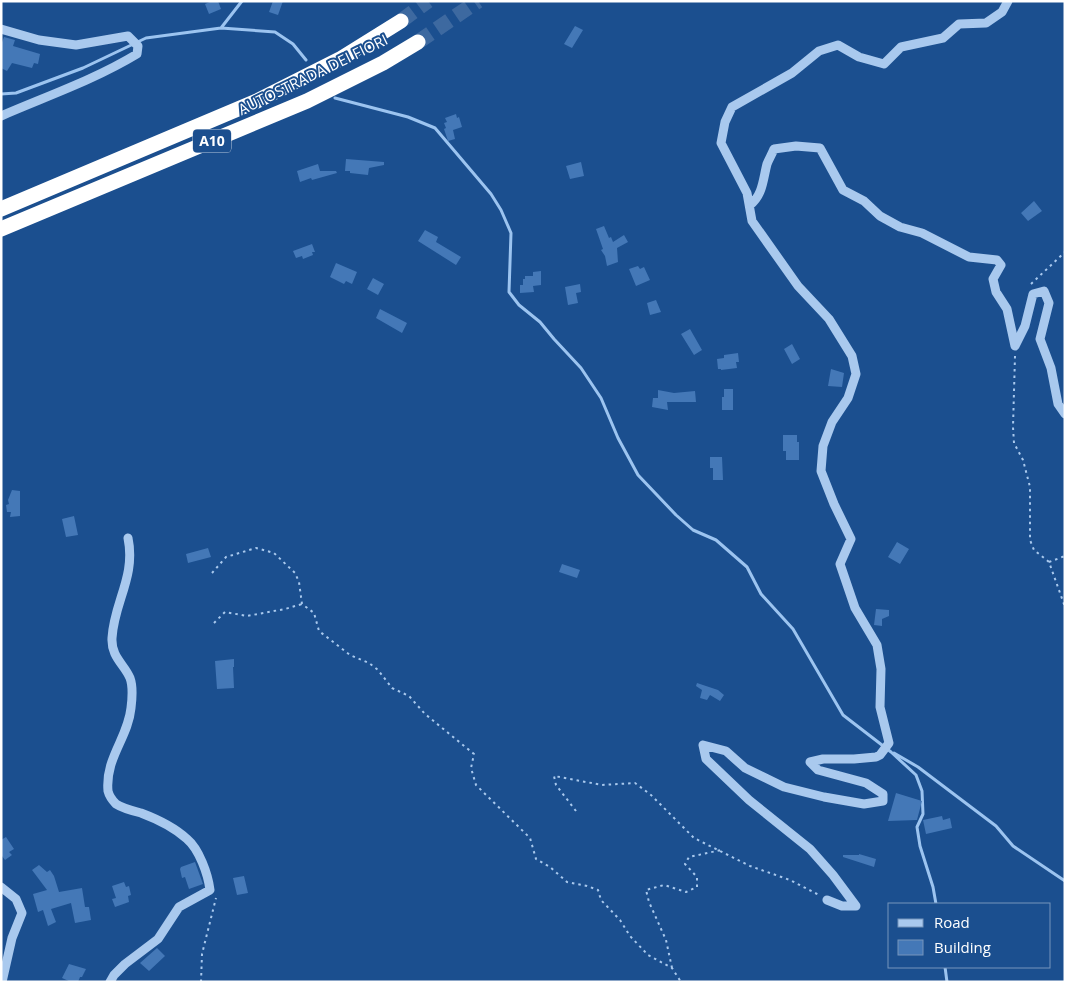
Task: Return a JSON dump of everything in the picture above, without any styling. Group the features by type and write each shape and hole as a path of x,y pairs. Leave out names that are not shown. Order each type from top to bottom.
{"highway":[{"name":"AUTOSTRADA DEI FIORI","path":"1,209 256,101 340,59 401,20"},
{"name":"AUTOSTRADA DEI FIORI","path":"1,229 307,100 376,67 418,42"}],"street":[{"path":"828,900 842,906 856,906 833,875 810,849 749,800 706,759 702,745 726,751 745,768 784,787 864,804 883,801 883,794 866,783 818,770 810,762 823,759 876,757 880,755 889,743 880,707 881,669 877,645 855,608 840,564 851,539 820,471 823,446 832,422 848,398 856,374 852,356 829,319 798,286 752,221 747,193 721,143 725,122 732,106 792,73 819,51 838,45 859,57 884,64 901,47 943,38 959,24 986,23 1002,12 1008,1"},
{"path":"1,29 39,40 76,45 128,36 138,46 137,54 122,63 80,84 1,116"},
{"path":"750,205 757,200 762,189 768,163 774,149 796,146 820,148 843,190 864,201 880,216 900,227 922,233 969,257 997,260 1001,265 993,279 996,292 1007,309 1015,346"},
{"path":"1015,346 1025,326 1033,294 1044,291 1049,303 1040,339 1051,368 1058,404 1065,414"},
{"path":"110,982 124,964 158,939 180,907 210,890 209,879 204,865 189,840 176,830 117,804 108,793 110,765 121,741 131,710 130,678 117,660 112,639 117,613 127,580 130,557 128,538"},
{"path":"1,887 16,899 22,914 12,938 2,982"}],"path":[{"path":"1033,294 1031,283 1065,252"},
{"path":"1015,346 1014,442 1023,460 1030,487 1030,540 1034,550 1049,562 1065,607"},
{"path":"212,573 226,557 256,548 274,553 295,573 299,582 302,604 314,613 319,631 350,655 370,664 378,670 392,688 409,696 425,714 474,754 471,768 476,785 530,838 536,859 550,867 566,882 598,890 601,900 620,920 630,936 642,949 648,955 672,968"},
{"path":"1049,562 1065,556"},
{"path":"214,623 225,612 247,616 285,610 302,604"},
{"path":"576,811 556,785 554,776 602,785 635,783 651,795 694,838 750,866 790,880 828,900"},
{"path":"682,982 672,968 666,940 649,902 646,890 664,885 686,892 697,887 696,877 685,864 689,857 721,850"},
{"path":"201,982 202,954 216,898 210,890"}],"building":[{"path":"218,1 221,9 209,14 205,4"},
{"path":"273,1 283,1 278,15 269,12"},
{"path":"575,26 583,30 572,48 564,44"},
{"path":"4,37 15,40 13,46 40,54 38,64 34,63 32,68 12,63 7,71 1,68 1,45"},
{"path":"456,114 462,127 453,130 455,139 448,141 444,129 446,128 444,123 447,122 445,118"},
{"path":"346,159 384,162 384,165 369,168 368,175 350,173 350,171 345,171"},
{"path":"581,162 584,176 570,179 566,166"},
{"path":"318,164 320,171 336,171 337,173 300,182 297,171"},
{"path":"1034,201 1042,211 1028,221 1021,213"},
{"path":"604,226 609,238 611,237 613,242 624,235 628,242 617,248 618,262 607,266 596,229"},
{"path":"425,230 438,237 436,242 461,257 456,265 418,241"},
{"path":"312,244 315,252 312,252 313,255 303,259 302,256 296,258 293,251"},
{"path":"336,263 357,272 352,284 346,281 344,284 330,277"},
{"path":"638,266 640,269 644,267 650,280 636,286 629,269"},
{"path":"541,271 541,285 533,286 534,292 520,293 520,285 523,285 525,276 533,276 533,272"},
{"path":"373,278 384,284 378,295 367,289"},
{"path":"580,284 581,292 576,293 578,303 568,305 565,287"},
{"path":"656,300 661,312 650,315 647,303"},
{"path":"380,309 407,323 402,333 376,318"},
{"path":"690,329 702,350 694,355 681,334"},
{"path":"792,344 800,359 792,364 784,349"},
{"path":"738,353 739,362 736,362 737,368 718,369 717,359 724,358 724,355"},
{"path":"831,369 844,373 842,387 828,386"},
{"path":"724,389 733,389 733,410 722,410"},
{"path":"658,390 674,393 695,391 696,402 667,402 668,410 652,407 653,398 658,398"},
{"path":"783,435 797,435 799,460 786,460 786,451 783,451"},
{"path":"710,457 722,457 723,480 713,480 713,468 710,468"},
{"path":"12,490 20,491 20,516 10,517 11,512 7,512 6,505 9,504 8,500"},
{"path":"74,516 78,535 66,537 62,519"},
{"path":"897,542 909,549 900,564 888,557"},
{"path":"208,548 211,557 188,563 186,554"},
{"path":"562,564 580,570 577,578 559,572"},
{"path":"876,609 889,610 889,616 882,619 882,626 874,625"},
{"path":"234,659 234,688 217,689 215,661"},
{"path":"697,683 718,690 724,695 720,701 710,695 707,700 700,698 702,690 696,686"},
{"path":"896,793 922,801 917,820 888,821"},
{"path":"942,816 943,820 950,818 952,828 926,834 923,820"},
{"path":"6,837 14,849 9,852 12,855 5,860 1,856 1,840"},
{"path":"859,854 876,859 874,867 843,857 843,855"},
{"path":"195,862 203,884 189,889 185,877 182,878 180,869"},
{"path":"39,865 47,872 50,870 59,892 82,888 85,907 89,907 91,920 75,923 71,903 51,909 56,922 48,926 43,910 38,912 33,894 47,890 32,870"},
{"path":"244,876 248,893 237,895 233,878"},
{"path":"124,882 126,887 129,886 131,895 128,896 129,902 115,907 112,899 116,898 112,886"},
{"path":"157,948 165,956 149,971 140,963"},
{"path":"69,964 86,969 78,982 71,982 62,978"}],"waterway":[{"path":"1,94 16,93 83,68 146,38 221,28 242,1"},
{"path":"221,28 275,32 293,44 306,60"},
{"path":"335,98 408,117 435,128 491,194 501,210 511,233 509,292 519,305 540,322 581,368 601,398 618,438 638,475 693,530 716,540 747,567 761,594 793,629 843,715 891,752 916,775 922,791 923,814 917,827 920,846 933,887 936,903"},
{"path":"894,753 918,767 996,826 1013,846 1065,881"},
{"path":"945,968 947,982"}],"tunnel":[{"path":"401,21 428,1"},
{"path":"418,42 478,1"}]}
